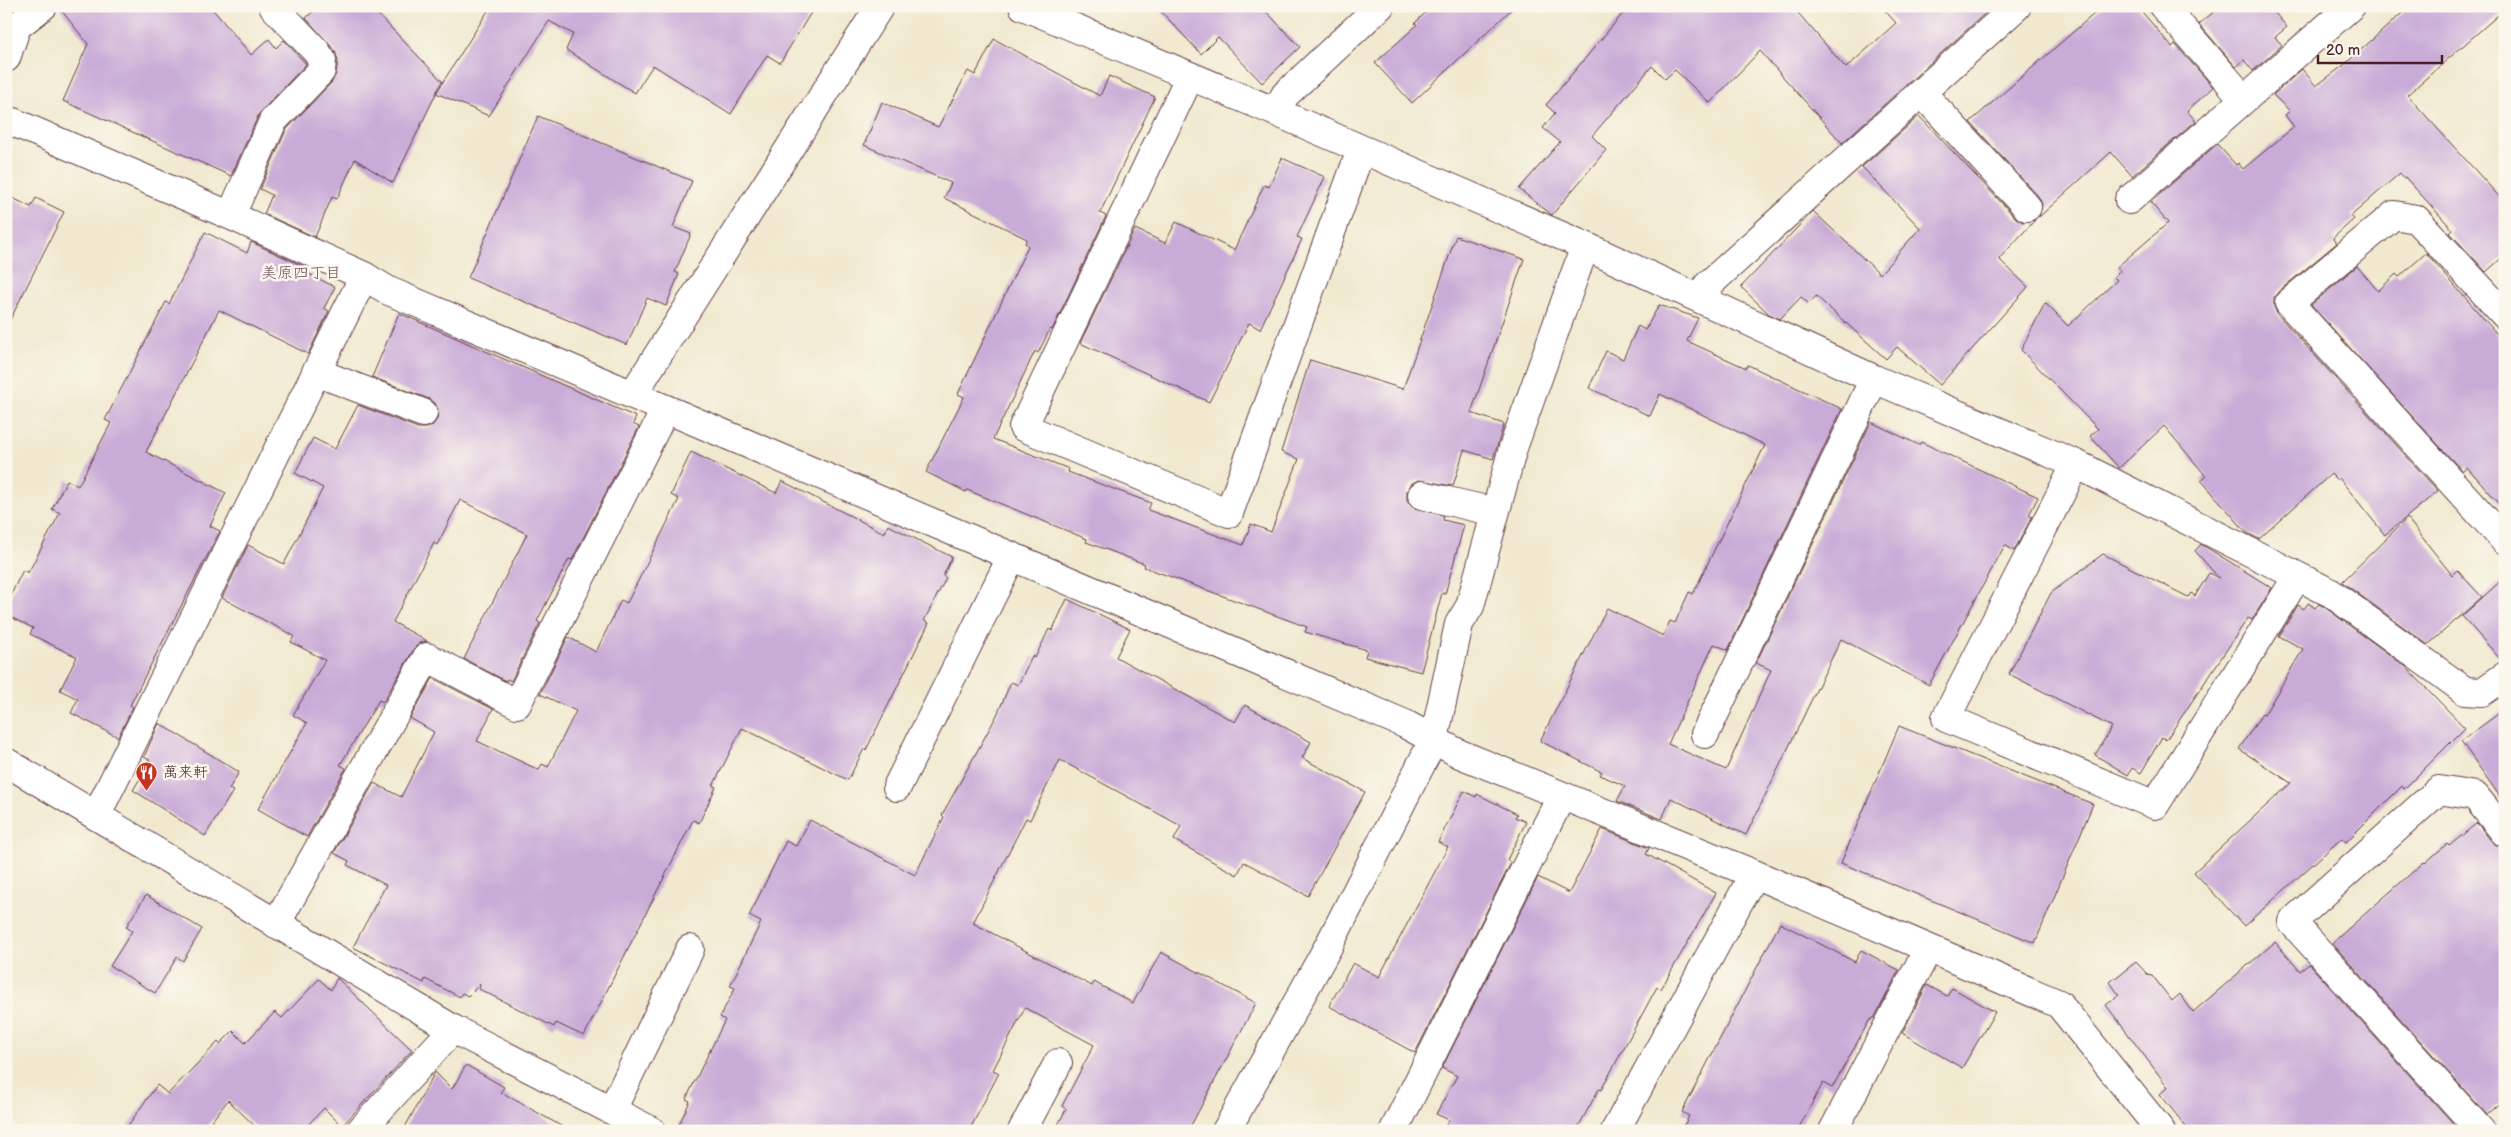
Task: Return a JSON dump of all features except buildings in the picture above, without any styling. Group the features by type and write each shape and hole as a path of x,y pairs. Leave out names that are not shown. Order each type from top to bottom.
{"street":[{"path":"6,58 17,26 43,6"},
{"path":"231,215 272,121 321,71 322,60 316,51 273,6"},
{"path":"633,394 880,6"},
{"path":"1022,6 1189,78 1276,112 1585,246 1874,379 2076,464 2331,593 2465,691 2482,692 2505,676"},
{"path":"1276,112 1285,95 1380,6"},
{"path":"1698,297 1708,284 2017,6"},
{"path":"2163,6 2243,98"},
{"path":"2129,200 2350,6"},
{"path":"1189,78 1023,427 1229,513 1361,150"},
{"path":"1922,93 2027,207"},
{"path":"6,119 231,215 364,276 389,291 633,394 665,410 1011,558 1405,724 1460,754 1561,797 1754,874 2059,1004 2161,1131"},
{"path":"2505,315 2416,219 2394,215 2289,303 2505,541"},
{"path":"1226,1131 1329,945 1434,739 1459,624 1470,606 1494,512 1513,448 1585,246"},
{"path":"96,816 364,276"},
{"path":"316,372 422,413"},
{"path":"1705,734 1874,379"},
{"path":"276,924 427,657 517,704 665,410"},
{"path":"2076,464 1946,718 2154,805 2297,577"},
{"path":"1422,495 1494,512"},
{"path":"897,787 1011,558"},
{"path":"6,762 453,1029 652,1131"},
{"path":"2481,1131 2292,922 2439,790 2475,796 2505,833"},
{"path":"1394,1130 1561,797"},
{"path":"1615,1131 1754,874"},
{"path":"1833,1131 1928,948"},
{"path":"612,1110 690,949"},
{"path":"360,1131 453,1029"},
{"path":"1022,1131 1058,1063"}],"place":[{"name":"萬来軒","path":"147,791"}],"district":[{"name":"美原四丁目","path":"301,273"}]}
